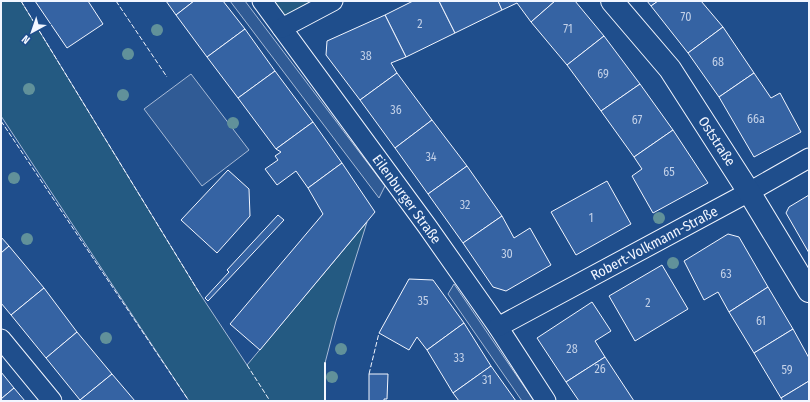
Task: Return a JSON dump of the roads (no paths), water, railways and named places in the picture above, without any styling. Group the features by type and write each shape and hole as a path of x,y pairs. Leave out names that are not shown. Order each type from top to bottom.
{"street":[{"name":"Eilenburger Straße","path":"262,1 427,226 498,327 546,401"},
{"path":"282,28 333,1"},
{"name":"Oststraße","path":"612,1 670,69 749,192 809,291"},
{"name":"Robert-Volkmann-Straße","path":"498,327 749,192 809,158"},
{"path":"1,339 52,401"}]}
